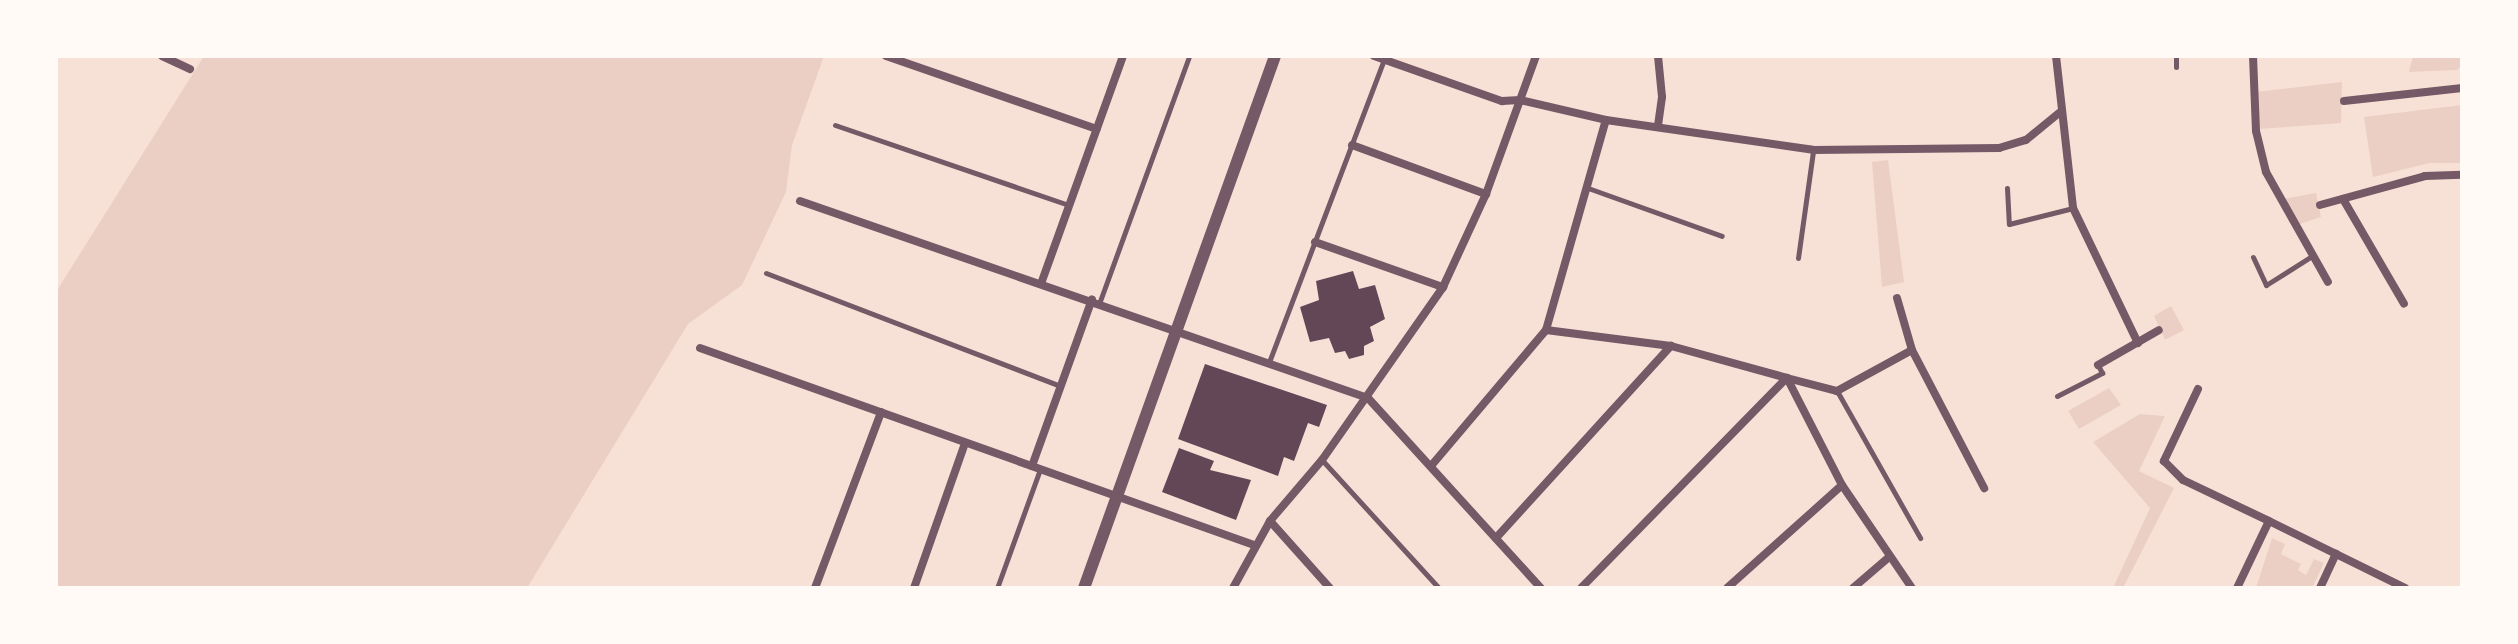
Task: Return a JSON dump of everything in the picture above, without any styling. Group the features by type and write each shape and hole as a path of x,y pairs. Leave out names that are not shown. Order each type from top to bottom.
{"street":[{"path":"162,56 173,58 190,69"},
{"path":"886,56 1097,129"},
{"path":"1042,281 1123,56"},
{"path":"1084,588 1275,56"},
{"path":"1374,56 1502,101 1520,100 1606,120 1813,150 1999,148 2026,140 2059,113"},
{"path":"1233,588 1254,545 1270,521 1322,460 1368,398 1443,287 1486,194 1536,56"},
{"path":"1658,56 1662,97 1658,126"},
{"path":"2056,56 2059,113 2073,208 2138,343"},
{"path":"2253,56 2256,131 2266,172 2328,282"},
{"path":"2344,101 2462,88"},
{"path":"1431,466 1546,330 1606,120"},
{"path":"1352,145 1486,194"},
{"path":"2320,205 2425,176 2462,175"},
{"path":"2343,199 2404,304"},
{"path":"800,201 1042,281 1368,398 1541,588"},
{"path":"1315,242 1443,287"},
{"path":"1897,298 1912,350 1984,488"},
{"path":"1036,468 1061,386 1096,300"},
{"path":"1546,330 1671,346 1837,391 1912,350"},
{"path":"2098,365 2159,330"},
{"path":"1496,538 1671,346"},
{"path":"700,348 1254,545"},
{"path":"1787,378 1842,485 1888,558 1912,588"},
{"path":"1581,588 1787,378"},
{"path":"2198,389 2164,461 2183,480 2405,588"},
{"path":"815,588 881,412"},
{"path":"914,588 965,443"},
{"path":"1727,588 1842,485"},
{"path":"1270,521 1321,584 1330,588"},
{"path":"2237,588 2269,521"},
{"path":"2320,588 2336,554"},
{"path":"1853,588 1888,558"}],"lane":[{"path":"1096,300 1189,56"},
{"path":"2176,56 2176,67"},
{"path":"1269,362 1384,60"},
{"path":"835,125 1069,205"},
{"path":"1798,258 1813,150"},
{"path":"1588,188 1722,236"},
{"path":"2007,188 2009,224 2073,208"},
{"path":"2253,257 2266,285 2312,256"},
{"path":"766,273 1061,386"},
{"path":"2057,396 2102,373 2098,365"},
{"path":"1837,391 1920,538"},
{"path":"1322,460 1439,588"},
{"path":"997,588 1036,468"}],"shaded area":[{"path":"204,56 824,56 792,145 786,192 742,285 688,324 527,588 56,588 56,292"},
{"path":"2413,56 2462,56 2462,65 2457,70 2409,72"},
{"path":"2342,82 2341,123 2259,129 2256,92"},
{"path":"2462,105 2462,163 2429,163 2373,177 2364,117"},
{"path":"1888,160 1904,282 1882,287 1872,162"},
{"path":"2316,193 2321,217 2297,225 2283,199"},
{"path":"2171,306 2184,330 2165,340 2154,316"},
{"path":"2109,388 2121,405 2079,429 2068,411"},
{"path":"2140,414 2165,416 2139,471 2174,488 2123,588 2113,588 2150,508 2093,442"},
{"path":"2272,538 2285,544 2281,554 2301,564 2298,570 2306,575 2314,559 2324,563 2313,586 2256,588"}],"building":[{"path":"1353,271 1359,289 1375,285 1385,319 1370,327 1374,341 1364,346 1364,355 1349,359 1345,351 1335,353 1329,338 1310,342 1300,307 1319,300 1316,281"},
{"path":"1205,364 1327,405 1319,427 1308,423 1294,461 1284,457 1278,476 1178,439"},
{"path":"1179,448 1214,461 1210,470 1251,480 1236,520 1162,492"}]}
